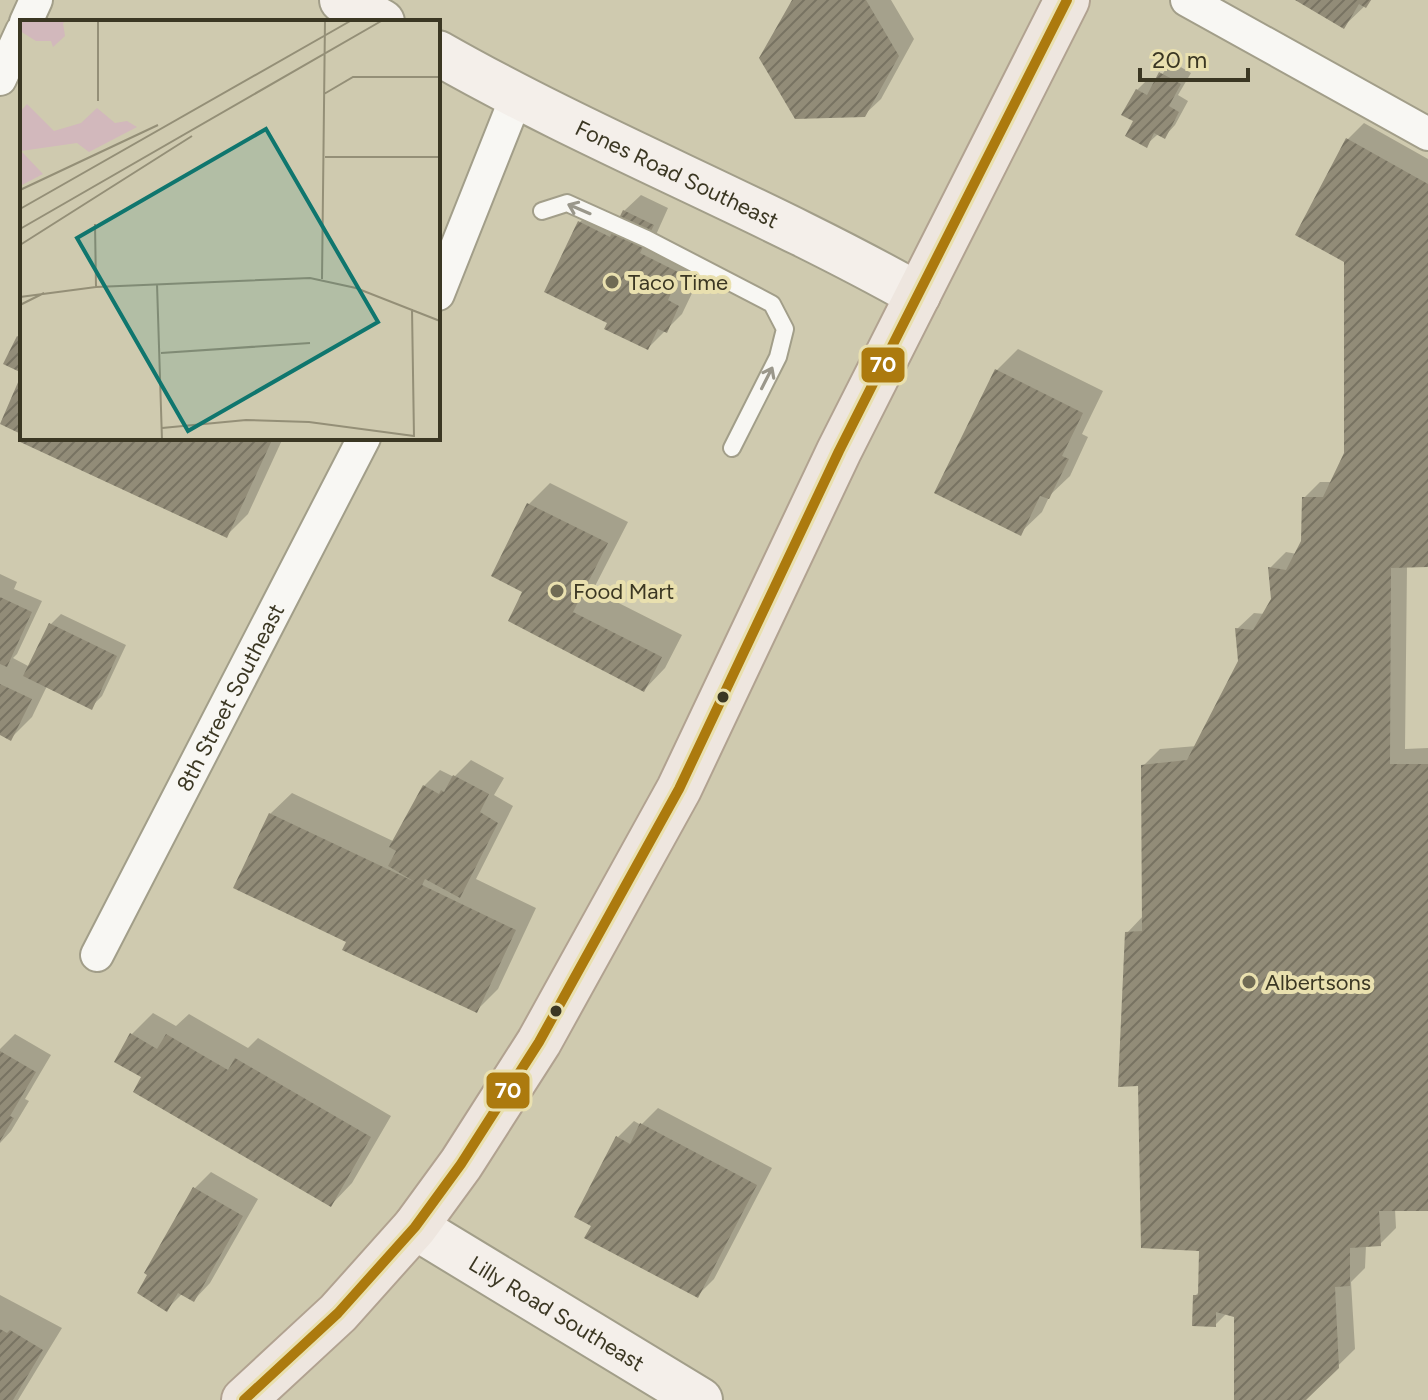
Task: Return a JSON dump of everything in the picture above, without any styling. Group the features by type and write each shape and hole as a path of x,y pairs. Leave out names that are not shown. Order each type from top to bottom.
{"main road":[{"path":"244,1400 338,1313 415,1227 461,1164 539,1042 679,789 819,490 1067,0"}],"street":[{"path":"27,20 36,0"},
{"path":"342,0 378,20"},
{"path":"1187,0 1428,134"},
{"path":"0,79 20,35"},
{"name":"Fones Road Southeast","path":"440,54 516,98 857,261 918,295"},
{"path":"440,289 516,98"},
{"name":"8th Street Southeast","path":"97,955 363,440"},
{"name":"Lilly Road Southeast","path":"415,1227 700,1400"}],"lane":[{"path":"542,211 567,203 647,239 772,304 785,329 778,357 732,448"}],"building":[{"path":"792,0 866,0 899,56 865,117 795,119 759,58"},
{"path":"1295,0 1371,0 1366,8 1359,4 1344,29"},
{"path":"1159,72 1181,84 1169,106 1179,112 1165,139 1154,133 1147,148 1125,136 1133,121 1121,115 1136,89 1147,95"},
{"path":"1346,138 1428,184 1428,567 1391,568 1390,764 1428,764 1428,1211 1379,1211 1381,1246 1350,1248 1350,1286 1335,1287 1339,1368 1306,1400 1234,1400 1234,1317 1216,1312 1216,1327 1192,1326 1193,1295 1198,1295 1199,1251 1141,1248 1138,1086 1118,1087 1125,932 1142,931 1141,765 1187,760 1238,661 1235,628 1253,630 1271,599 1268,567 1286,570 1301,541 1302,497 1323,497 1344,453 1344,262 1295,235"},
{"name":"Taco Time","path":"623,210 654,225 640,253 680,273 668,300 679,306 667,333 658,329 648,350 604,329 607,323 544,292 578,221 610,237"},
{"path":"17,336 20,338 20,372 3,364"},
{"path":"995,369 1083,413 1062,456 1069,459 1049,499 1040,496 1021,536 934,493"},
{"path":"20,378 20,434 0,424"},
{"path":"20,436 20,440 272,440 227,538 18,441"},
{"path":"527,503 608,543 573,612 662,657 644,692 508,621 522,592 491,576"},
{"path":"0,597 32,612 7,667 0,664"},
{"path":"49,623 117,656 92,710 23,676"},
{"path":"0,684 32,699 11,741 0,735"},
{"path":"453,775 489,794 480,812 498,823 460,898 425,879 422,885 516,930 477,1013 342,950 346,942 233,888 269,813 415,882 388,866 396,851 389,847 423,785 439,794 441,790 444,792"},
{"path":"130,1033 157,1049 166,1034 228,1070 235,1058 371,1137 331,1207 133,1092 141,1077 114,1062"},
{"path":"0,1051 36,1072 10,1116 14,1118 0,1141"},
{"path":"640,1123 757,1185 698,1298 584,1238 591,1226 574,1217 616,1136 630,1144"},
{"path":"193,1187 243,1216 194,1302 178,1293 167,1312 137,1293 147,1275 144,1273"},
{"path":"0,1329 7,1333 10,1330 43,1350 13,1400 0,1400"}],"transit line":[{"name":"70","path":"244,1400 338,1313 415,1227 461,1164 539,1042 679,789 839,451 1067,0"}],"place":[{"name":"Taco Time","path":"612,282"},
{"name":"Food Mart","path":"557,591"},
{"name":"Albertsons","path":"1249,982"}]}
